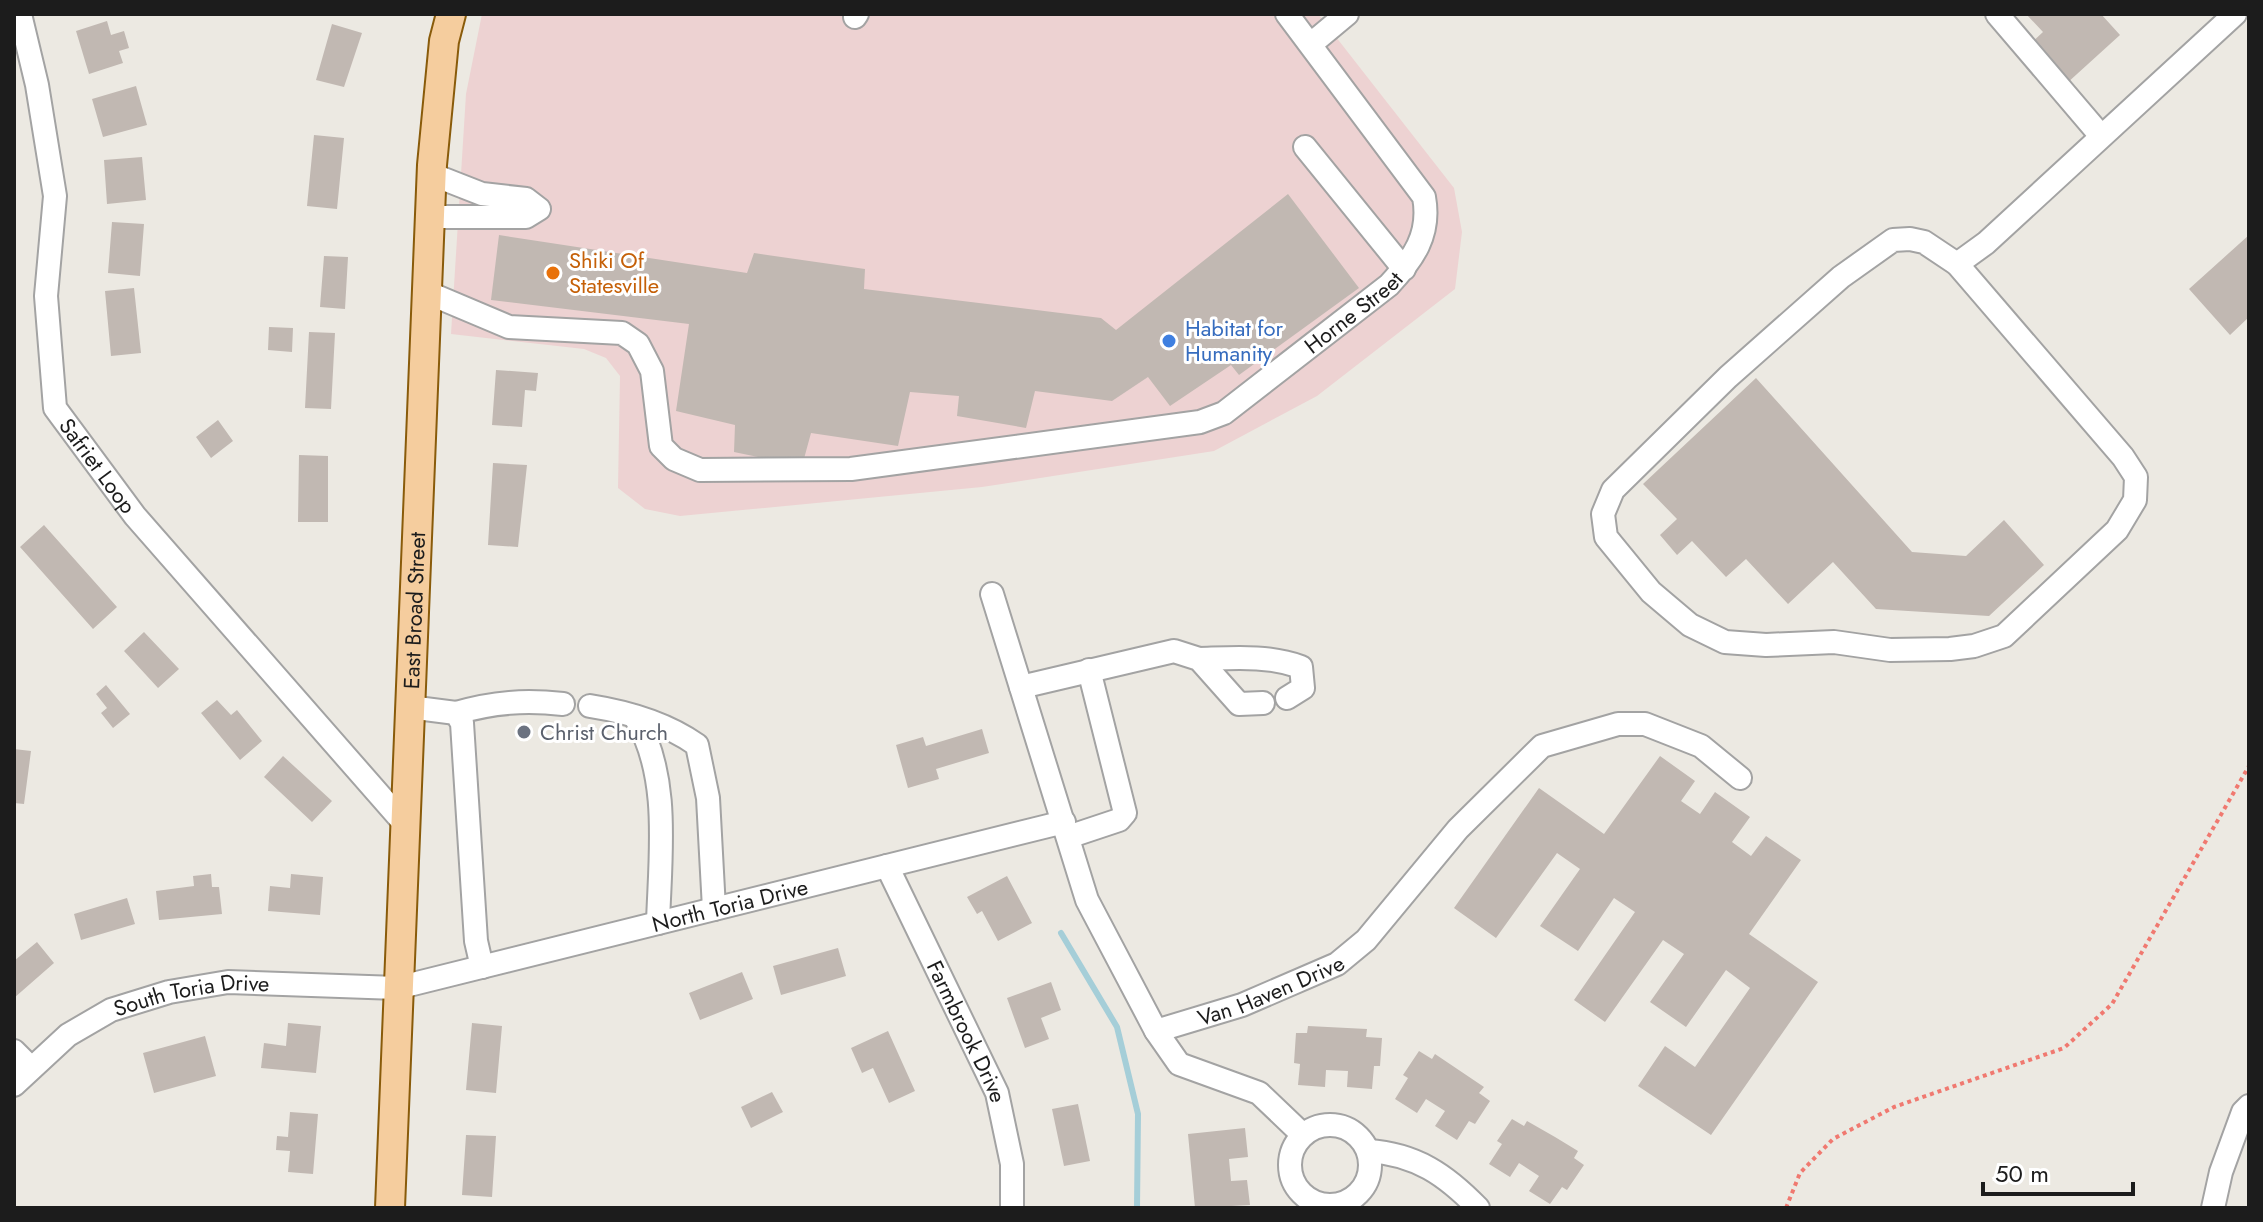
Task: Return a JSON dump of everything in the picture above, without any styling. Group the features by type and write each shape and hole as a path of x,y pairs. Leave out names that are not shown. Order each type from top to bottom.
{"main road":[{"name":"East Broad Street","path":"390,1208 431,174 444,41 451,14"}],"street":[{"name":"Safriet Loop","path":"20,14 37,85 55,196 46,296 55,408 135,516 404,823"},
{"name":"Horne Street","path":"426,292 509,327 622,333 638,344 652,371 661,446 674,459 700,470 851,469 1200,422 1224,413 1389,285 1404,269 1424,236 1428,218 1424,197 1287,14"},
{"path":"1311,44 1347,14"},
{"path":"1997,14 2101,136"},
{"path":"1957,264 1986,243 2235,14"},
{"path":"1305,147 1404,269"},
{"path":"430,217 526,217 539,209 526,199 482,194 431,174"},
{"path":"1893,240 1924,242 1957,264 2136,477 2135,500 2117,530 2004,636 1974,646 1890,650 1834,642 1752,644 1725,642 1690,625 1651,592 1606,537 1603,514 1613,490 1728,377 1841,277 1893,240"},
{"path":"992,594 1087,900 1156,1031 1179,1064 1259,1093 1303,1135"},
{"path":"1021,687 1174,651 1199,659 1257,658 1282,660 1301,667 1305,679 1303,688 1287,698"},
{"path":"1199,659 1239,704 1263,703"},
{"name":"North Toria Drive","path":"397,988 887,866 1119,820 1125,813 1089,670"},
{"path":"409,707 456,713 489,704 524,700 563,704"},
{"path":"590,706 622,711 669,728 697,745 708,798 714,909"},
{"path":"456,713 465,736 476,941 482,967"},
{"path":"635,717 650,742 660,816 658,923"},
{"name":"Van Haven Drive","path":"1156,1031 1242,1005 1337,964 1366,940 1458,829 1542,746 1618,724 1645,724 1701,746 1740,778"},
{"name":"Farmbrook Drive","path":"887,866 997,1093 1012,1164 1012,1208"},
{"name":"South Toria Drive","path":"14,1085 68,1035 111,1010 169,992 228,982 397,988"},
{"path":"14,1051 31,1068"},
{"path":"2213,1208 2221,1172 2243,1112 2249,1106"},
{"path":"1332,1125 1348,1129 1360,1138 1368,1151 1370,1167 1366,1182 1357,1195 1344,1203 1328,1205 1299,1200 1290,1163 1294,1148 1303,1135 1317,1127 1332,1125"},
{"path":"1368,1151 1410,1157 1448,1177 1478,1208"}],"path":[{"path":"1786,1208 1800,1173 1833,1139 1894,1107 2064,1048 2112,1004 2249,766"}],"shaded area":[{"path":"482,14 1318,14 1454,188 1462,232 1455,289 1317,396 1214,451 982,487 680,516 645,509 618,488 620,376 606,358 584,349 451,334 466,94"}],"building":[{"path":"2026,14 2101,14 2120,35 2066,84 2030,44 2043,32"},
{"path":"107,21 111,35 124,31 129,48 119,51 123,63 89,74 76,31"},
{"path":"332,24 362,33 344,87 316,80"},
{"path":"136,86 147,125 103,137 92,99"},
{"path":"314,135 344,138 337,209 307,206"},
{"path":"142,157 146,200 107,204 104,160"},
{"path":"1288,194 1359,288 1239,375 1231,365 1170,406 1148,377 1112,401 1035,391 1026,428 957,416 959,396 910,392 898,446 811,433 802,466 734,452 735,425 676,411 689,324 491,300 499,235 747,273 754,253 865,269 864,289 1101,318 1116,330"},
{"path":"112,222 144,224 140,276 108,273"},
{"path":"2249,235 2249,317 2230,335 2189,289"},
{"path":"324,256 348,257 345,309 320,307"},
{"path":"134,288 141,353 111,356 105,291"},
{"path":"269,327 293,328 292,352 268,350"},
{"path":"309,332 335,333 331,409 305,408"},
{"path":"496,370 538,373 536,391 525,390 522,427 492,425"},
{"path":"1756,378 1912,552 1966,556 2004,520 2044,565 1989,616 1876,609 1833,562 1788,604 1746,559 1726,577 1692,541 1677,555 1660,535 1677,519 1643,484"},
{"path":"218,420 233,441 211,458 196,437"},
{"path":"299,455 328,456 328,522 298,522"},
{"path":"493,463 527,465 518,547 488,545"},
{"path":"44,525 117,607 93,629 20,547"},
{"path":"144,632 179,669 158,688 124,651"},
{"path":"106,685 130,714 113,728 101,713 107,708 96,694"},
{"path":"217,700 231,715 237,710 262,741 240,760 201,713"},
{"path":"982,729 989,753 936,769 939,779 908,788 896,745 923,737 926,746"},
{"path":"14,749 31,751 24,804 14,803"},
{"path":"283,756 332,801 312,822 264,777"},
{"path":"1660,756 1695,781 1681,801 1700,814 1715,792 1750,817 1732,842 1751,856 1766,836 1801,860 1749,934 1818,982 1711,1135 1638,1086 1665,1046 1695,1067 1750,988 1726,970 1686,1027 1650,1002 1684,954 1663,940 1605,1022 1574,1000 1635,912 1614,898 1578,951 1540,926 1580,869 1557,853 1496,938 1454,908 1539,788 1604,834"},
{"path":"211,874 212,887 219,887 222,914 159,920 156,891 194,886 193,876"},
{"path":"291,874 323,877 320,915 268,911 270,886 290,888"},
{"path":"1007,876 1032,923 998,941 982,911 977,914 967,897"},
{"path":"127,898 135,924 81,940 74,914"},
{"path":"37,942 54,963 14,998 14,961"},
{"path":"838,948 846,976 781,995 773,966"},
{"path":"742,972 753,999 700,1020 689,993"},
{"path":"1051,982 1061,1010 1041,1018 1049,1039 1025,1048 1007,998"},
{"path":"288,1023 321,1026 316,1073 261,1068 264,1043 286,1046"},
{"path":"472,1023 502,1026 496,1093 466,1090"},
{"path":"1308,1026 1367,1029 1366,1037 1382,1038 1380,1066 1374,1066 1372,1089 1347,1087 1348,1071 1326,1070 1325,1087 1298,1085 1300,1064 1294,1063 1296,1033 1307,1033"},
{"path":"888,1031 915,1091 889,1103 873,1068 862,1073 851,1048"},
{"path":"205,1036 216,1076 154,1093 143,1053"},
{"path":"1419,1051 1432,1059 1435,1054 1484,1087 1479,1093 1490,1101 1475,1124 1469,1121 1457,1140 1435,1126 1445,1111 1426,1099 1417,1113 1395,1099 1408,1078 1403,1075"},
{"path":"772,1092 783,1112 751,1128 741,1107"},
{"path":"1078,1104 1090,1161 1064,1166 1052,1109"},
{"path":"290,1112 318,1114 313,1174 288,1172 290,1151 276,1150 277,1136 288,1137"},
{"path":"1512,1119 1524,1126 1527,1121 1578,1151 1574,1158 1584,1165 1567,1190 1562,1187 1550,1204 1529,1191 1539,1176 1519,1163 1510,1177 1489,1164 1502,1144 1497,1141"},
{"path":"1245,1128 1248,1157 1229,1159 1231,1181 1247,1180 1250,1205 1195,1208 1188,1134"},
{"path":"466,1135 496,1136 492,1197 462,1195"}],"waterway":[{"path":"1061,933 1117,1027 1138,1114 1137,1208"}],"place":[{"name":"Shiki Of Statesville","path":"553,273"},
{"name":"Habitat for Humanity","path":"1169,341"},
{"name":"Christ Church","path":"524,732"}]}
